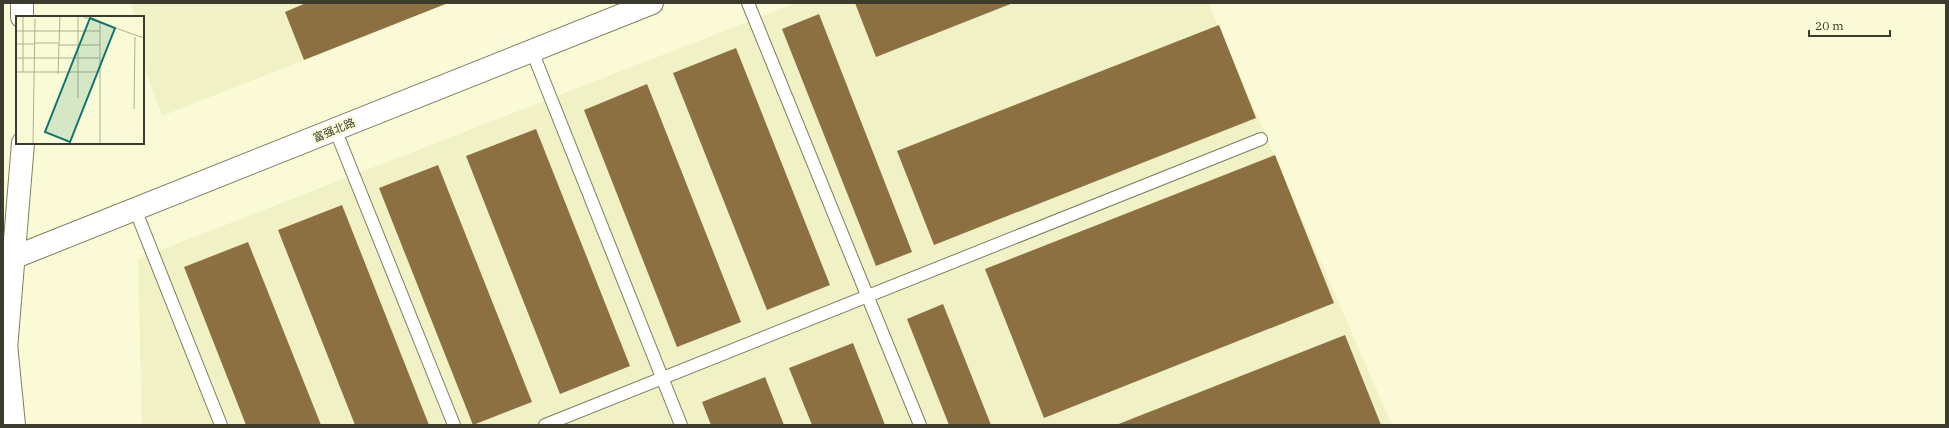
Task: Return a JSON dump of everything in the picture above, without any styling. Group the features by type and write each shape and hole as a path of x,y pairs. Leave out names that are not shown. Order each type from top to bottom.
{"main road":[{"path":"22,3 22,16"},
{"name":"富强北路","path":"15,257 652,3"},
{"path":"6,349 15,257 23,144"},
{"path":"3,321 14,425"}],"lane":[{"path":"748,3 920,425"},
{"path":"532,51 681,425"},
{"path":"335,129 454,425"},
{"path":"545,425 1261,139"},
{"path":"135,209 221,425"}],"shaded area":[{"path":"131,3 448,3 162,116 147,75 144,62 144,16 134,16"},
{"path":"796,3 1208,3 1392,425 142,425 138,259"}],"building":[{"path":"306,3 448,3 304,60 285,12"},
{"path":"855,3 1013,3 876,57"},
{"path":"819,14 912,252 876,266 782,29"},
{"path":"1219,25 1256,118 934,245 897,151"},
{"path":"736,48 830,285 767,310 673,73"},
{"path":"647,84 741,322 677,347 584,110"},
{"path":"536,129 630,366 560,394 466,156"},
{"path":"1275,155 1334,303 1044,418 985,269"},
{"path":"438,165 532,402 473,425 379,188"},
{"path":"342,205 429,425 355,425 278,230"},
{"path":"248,242 321,425 246,425 184,267"},
{"path":"943,304 991,425 949,425 907,319"},
{"path":"1345,335 1381,425 1116,425"},
{"path":"853,343 885,425 812,425 789,368"},
{"path":"765,377 784,425 711,425 702,402"}]}
